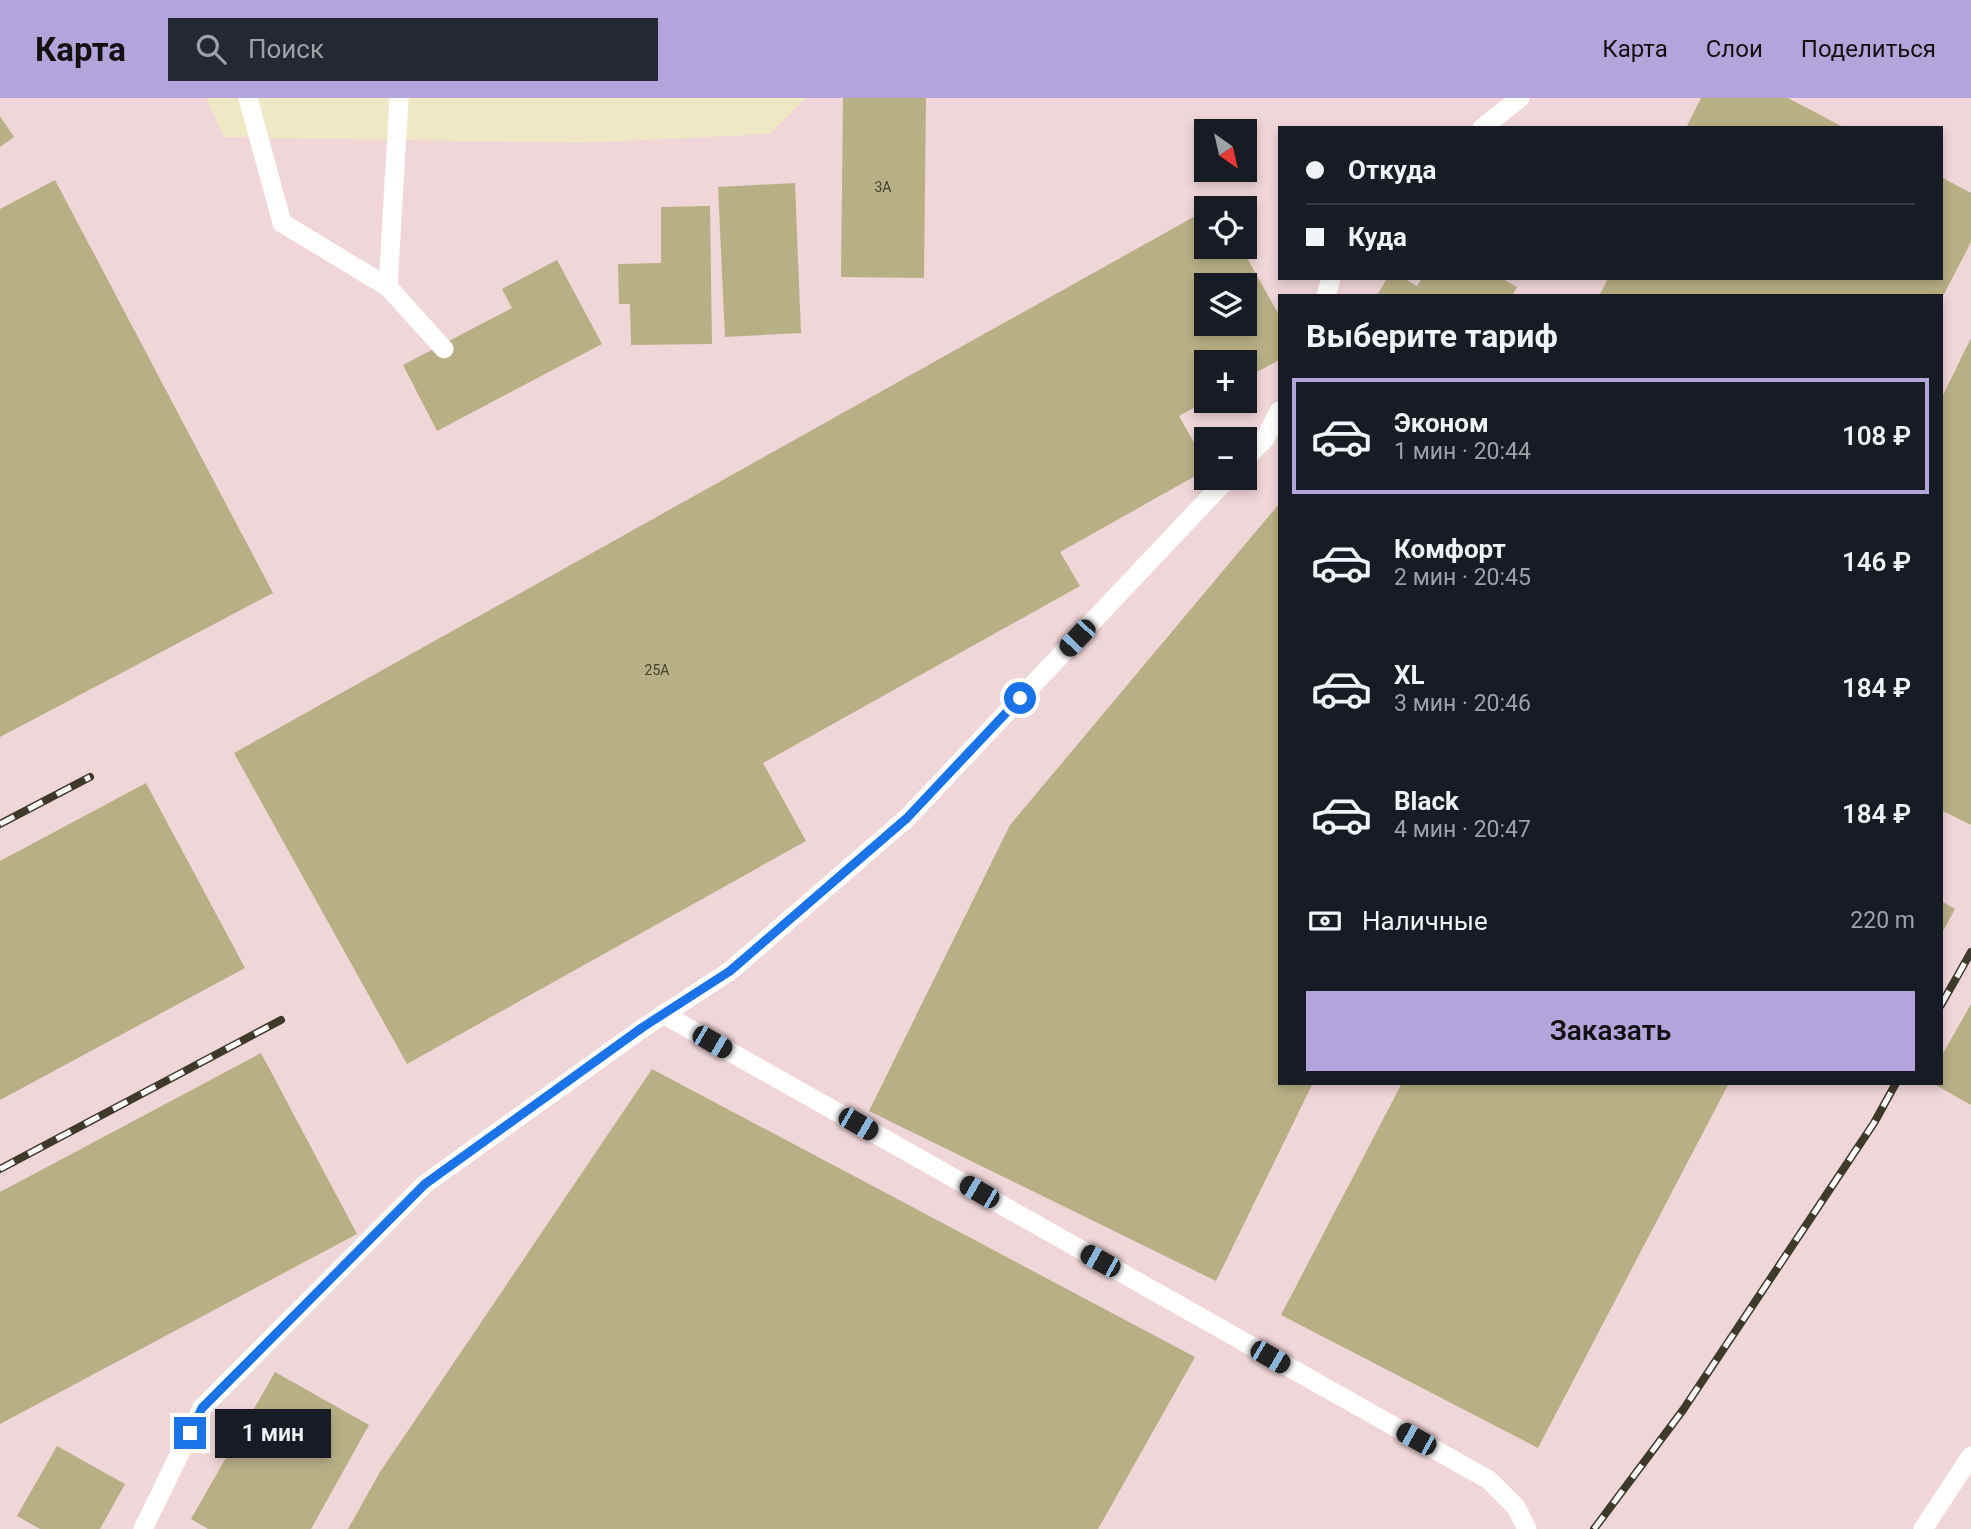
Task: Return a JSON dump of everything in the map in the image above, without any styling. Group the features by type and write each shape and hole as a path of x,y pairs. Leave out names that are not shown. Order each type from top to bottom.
{"lane":[{"path":"248,98 282,223 388,287 444,349"},
{"path":"388,287 399,98"},
{"path":"1485,126 1520,98"},
{"path":"1257,447 1265,439 1278,413"},
{"path":"143,1529 202,1408 425,1184 663,1014 730,971 907,818 1217,490"},
{"path":"663,1014 1489,1480 1516,1507 1527,1529"},
{"path":"1923,1529 1971,1456"}],"shaded area":[{"path":"0,98 206,98 224,137 579,143 770,134 806,98 1971,98 1971,1529 0,1529"}],"building":[{"path":"843,98 926,98 924,278 841,277"},
{"path":"1701,98 1788,98 1841,126 1687,126"},
{"path":"0,116 14,137 0,147"},
{"path":"1943,178 1971,193 1971,242 1943,296 1943,294 1600,294 1607,280 1943,280"},
{"path":"55,180 273,593 0,737 0,209"},
{"path":"795,183 801,333 725,337 718,187"},
{"path":"710,206 712,344 631,345 630,304 619,304 618,264 661,263 661,207"},
{"path":"1194,217 1194,259 1248,259 1256,273 1194,273 1194,336 1257,336 1257,276 1278,313 1278,361 1257,372 1257,350 1194,350 1194,408 1179,416 1194,443 1194,477 1060,552 1080,586 763,763 806,841 407,1064 234,753"},
{"path":"557,260 602,344 437,431 403,365 512,308 502,289"},
{"path":"1386,280 1406,280 1417,286 1421,280 1505,280 1517,287 1513,294 1378,294"},
{"path":"1971,338 1971,825 1943,811 1943,395"},
{"path":"1278,505 1278,1085 1312,1085 1216,1281 869,1111 1010,825"},
{"path":"146,783 245,968 0,1100 0,861"},
{"path":"1943,902 1955,909 1943,931"},
{"path":"1971,1004 1971,1105 1936,1085 1943,1085 1943,1053"},
{"path":"261,1053 357,1234 0,1424 0,1192"},
{"path":"652,1069 1195,1357 1098,1529 348,1529 380,1472"},
{"path":"1401,1085 1728,1085 1538,1448 1281,1315"},
{"path":"275,1372 369,1425 311,1529 208,1529 191,1519"},
{"path":"57,1446 125,1484 100,1529 40,1529 17,1516"}],"railway":[{"path":"0,824 90,777"},
{"path":"1943,1001 1971,952"},
{"path":"0,1169 281,1020"},
{"path":"1594,1529 1683,1410 1874,1123 1895,1085"}],"route":[{"path":"190,1433 202,1408 425,1184 643,1027 730,971 907,818 1020,698"}]}
